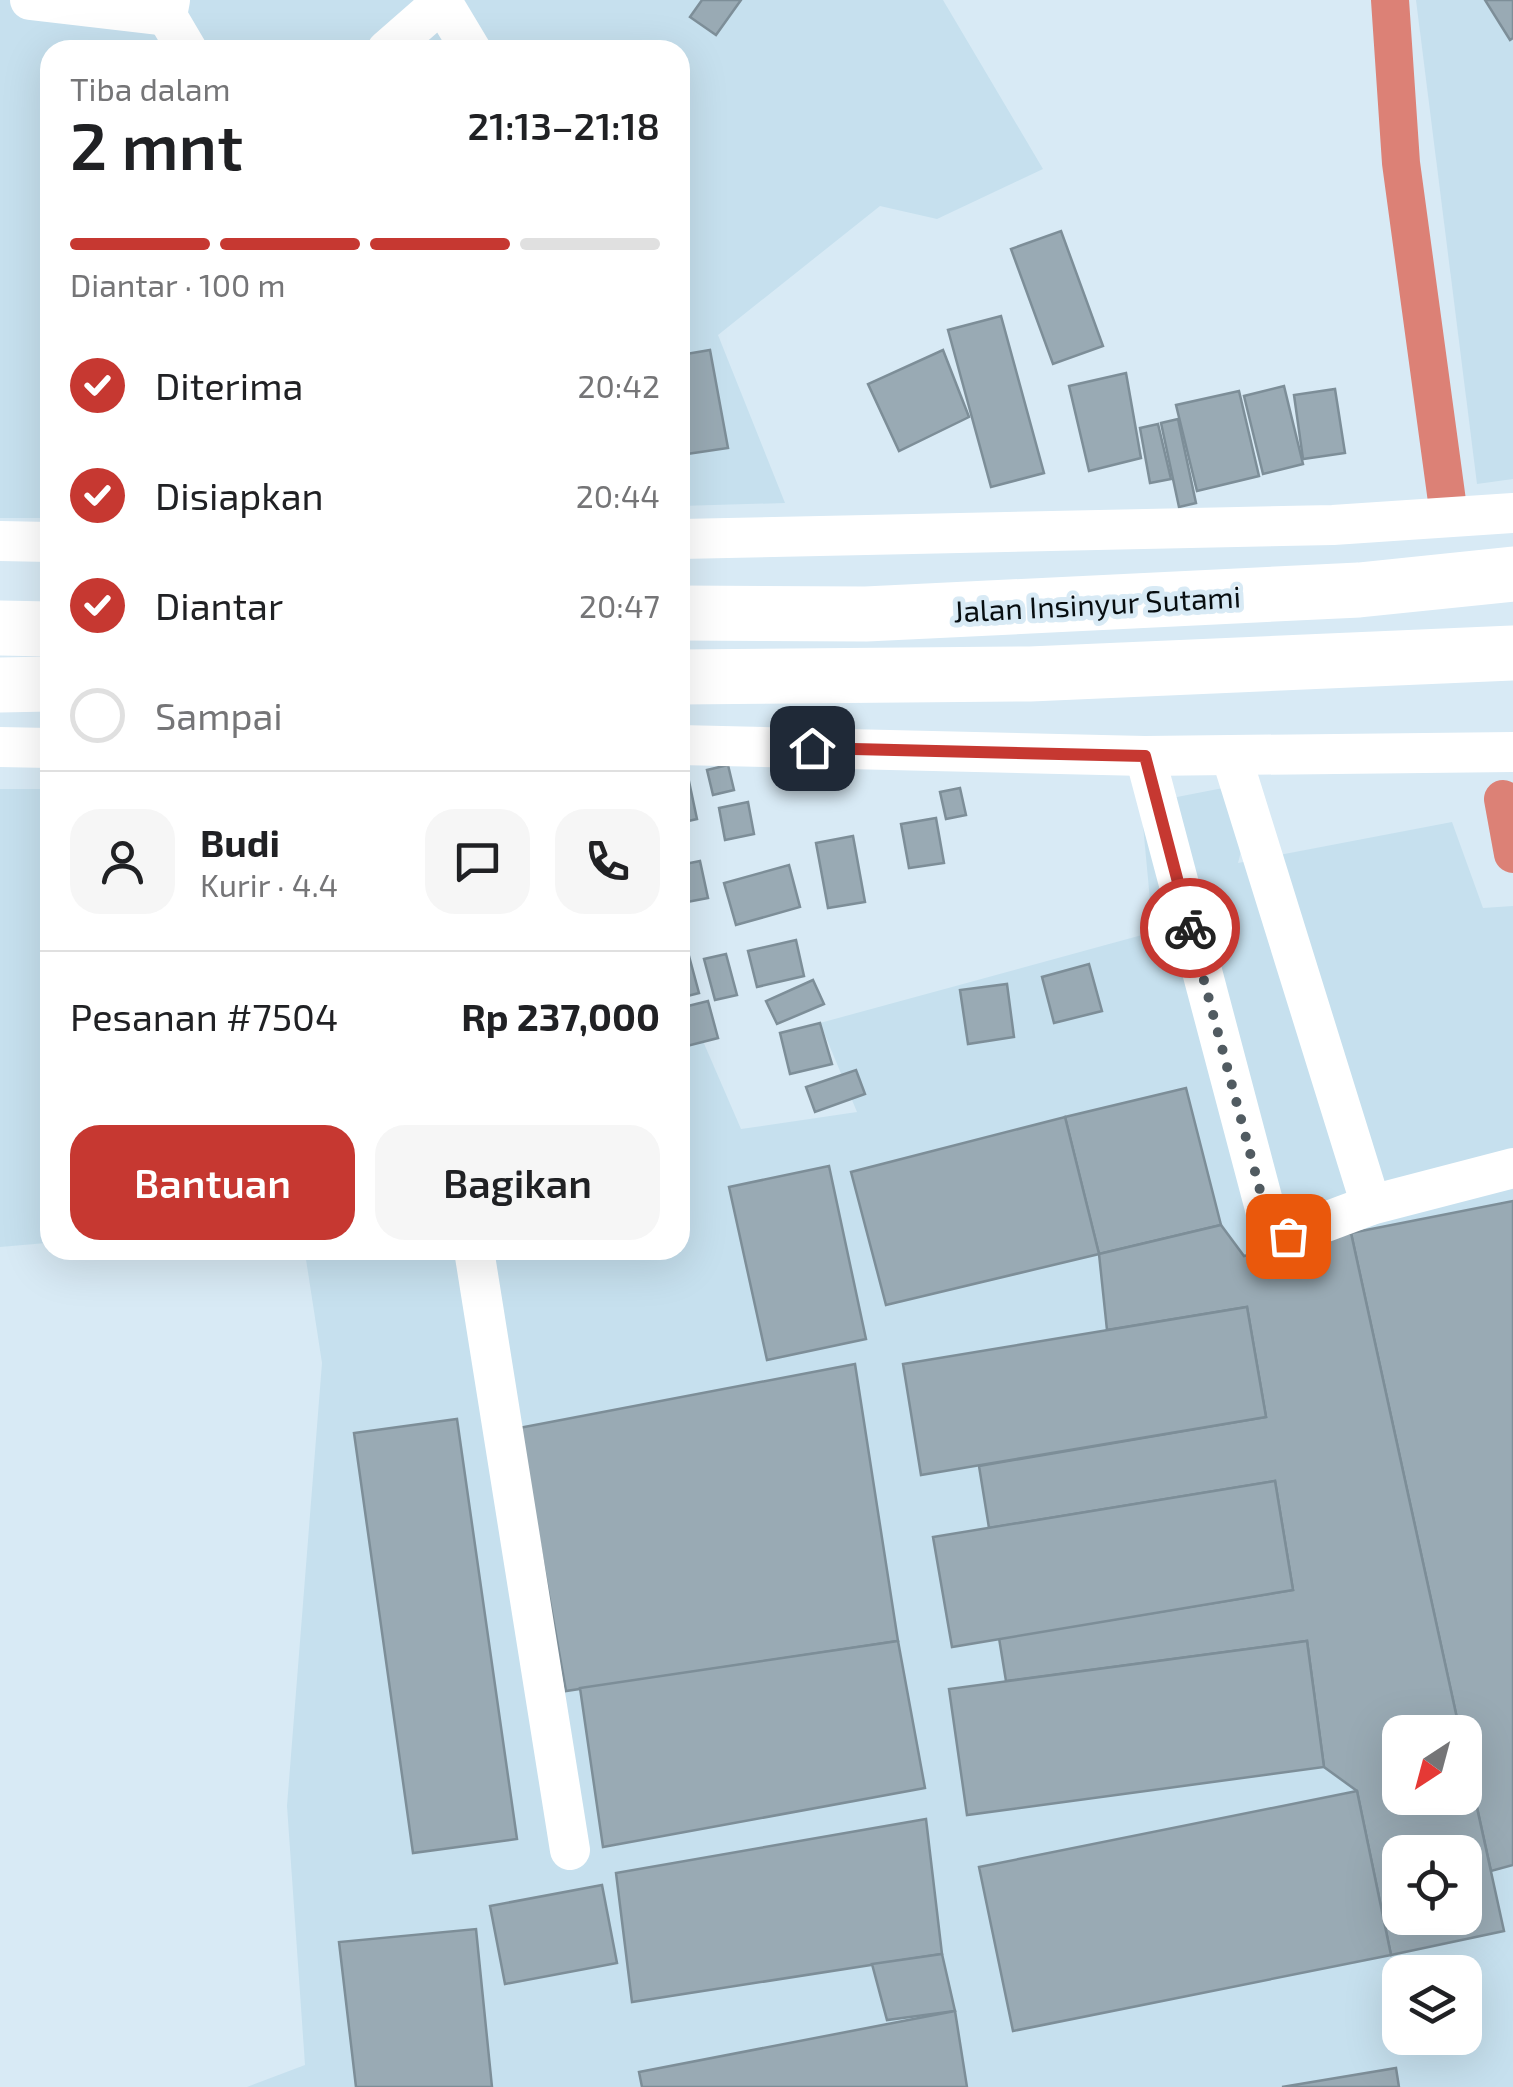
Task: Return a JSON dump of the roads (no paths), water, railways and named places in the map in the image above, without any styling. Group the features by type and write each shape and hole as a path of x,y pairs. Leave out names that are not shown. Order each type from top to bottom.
{"highway":[{"name":"Jalan Insinyur Sutami","path":"690,613 866,614 1358,590 1513,574"},
{"path":"0,628 40,629"},
{"path":"690,677 1030,674 1513,653"},
{"path":"0,684 40,684"}],"street":[{"path":"30,0 168,8 183,40"},
{"path":"398,40 441,1 464,40"},
{"path":"690,539 1333,525 1513,514"},
{"path":"0,541 40,542"},
{"path":"690,745 1145,756 1513,752"},
{"path":"0,747 40,748"},
{"path":"1231,755 1370,1205"},
{"path":"1145,756 1269,1224 1288,1236 1370,1205 1513,1168"},
{"path":"476,1260 570,1850"}],"waterway":[{"path":"1390,0 1401,163 1449,516"},
{"path":"1503,799 1513,854"}]}
